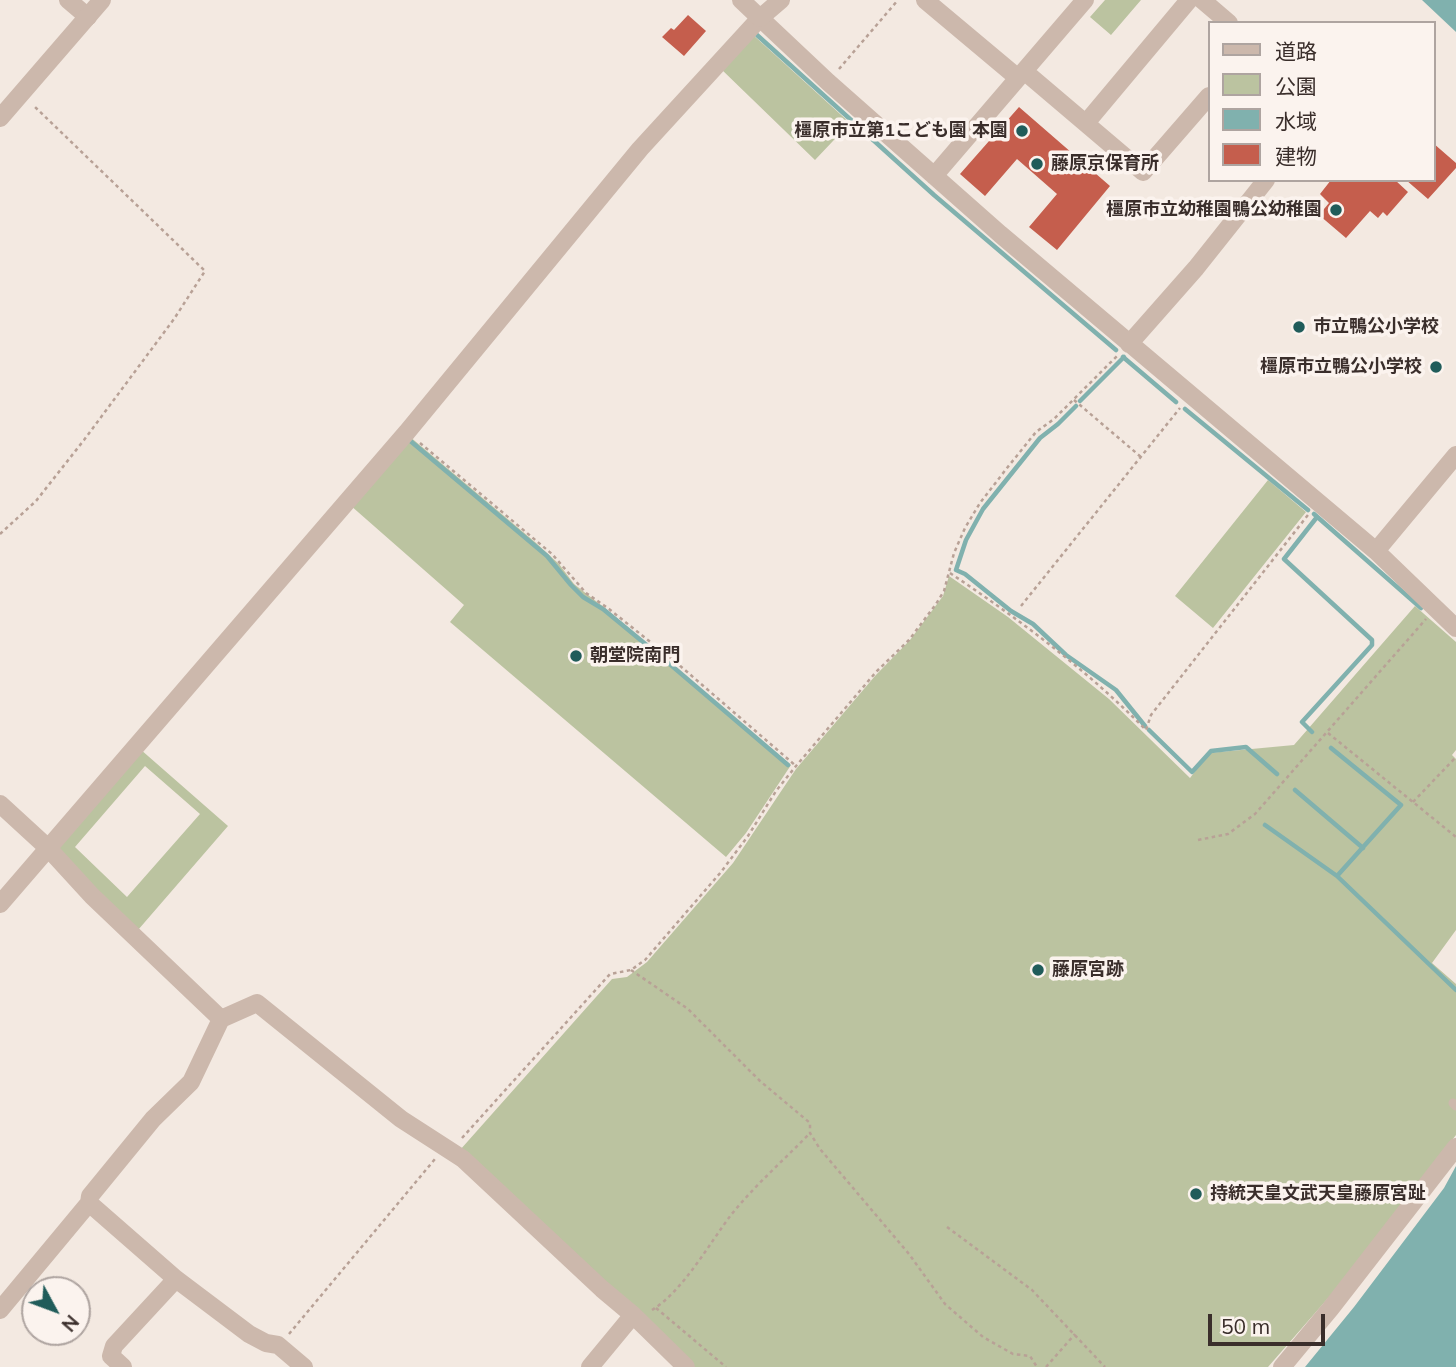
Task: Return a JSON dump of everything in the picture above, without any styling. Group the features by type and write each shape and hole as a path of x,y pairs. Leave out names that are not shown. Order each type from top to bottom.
{"street":[{"path":"68,0 88,17"},
{"path":"0,118 102,0"},
{"path":"741,0 934,176 1376,551 1456,628"},
{"path":"0,904 407,432 640,149 760,18 781,0"},
{"path":"925,0 1086,123 1143,172 1208,97"},
{"path":"934,176 1085,0"},
{"path":"1086,123 1189,0"},
{"path":"1202,0 1227,21"},
{"path":"1129,344 1196,268 1264,182"},
{"path":"1376,551 1456,454"},
{"path":"0,804 48,848 92,897 221,1019"},
{"path":"0,1310 89,1203 90,1196 116,1162 153,1119 191,1082 221,1019 257,1003 359,1087 446,1150 463,1159 686,1367"},
{"path":"1282,1367 1456,1147"},
{"path":"89,1203 176,1279 249,1334 266,1343 278,1345 304,1367"},
{"path":"123,1367 111,1356 114,1346 176,1279"},
{"path":"590,1367 635,1317"}],"path":[{"path":"828,82 898,0"},
{"path":"0,534 36,501 85,440 174,319 205,271 22,94"},
{"path":"278,1345 446,1150 610,974 631,970 645,960 721,872 748,836 776,791 876,673 909,640 940,597 954,553 965,528 981,503 1036,432 1054,419 1129,344"},
{"path":"1021,606 1191,395"},
{"path":"1073,400 1141,457"},
{"path":"407,432 552,554 586,593 678,664 796,766"},
{"path":"949,573 1014,615 1110,693 1146,730 1150,715 1319,502"},
{"path":"1198,840 1228,834 1255,814 1435,609"},
{"path":"1327,732 1456,837"},
{"path":"1413,802 1456,757"},
{"path":"631,970 688,1009 760,1081 810,1123 810,1133 820,1149 909,1254 945,1304 983,1337 1013,1354 1030,1356 1037,1367"},
{"path":"635,1317 656,1308 665,1300 763,1178 810,1133"},
{"path":"947,1227 1032,1290 1105,1367"},
{"path":"656,1308 726,1367"},
{"path":"1046,1367 1075,1334"}],"green space":[{"path":"1105,0 1141,0 1111,35 1090,17"},
{"path":"751,33 850,123 815,160 720,68"},
{"name":"朝堂院南門","path":"409,436 535,542 559,564 574,584 791,765 746,833 726,857 450,622 464,605 350,505"},
{"path":"1268,480 1306,512 1213,628 1175,596"},
{"name":"藤原宮跡","path":"949,576 1008,617 1109,699 1190,778 1209,753 1294,745 1415,606 1456,642 1456,750 1452,755 1456,759 1456,930 1432,963 1456,984 1456,1135 1343,1281 1268,1367 693,1367 460,1150 612,979 627,977 647,962 733,863 796,769 875,676 910,640 943,596"},
{"path":"140,749 228,826 138,930 100,895 56,847","holes":["145,766 200,814 127,897 75,847"]}],"water":[{"path":"1422,0 1456,0 1456,32"},
{"path":"1456,1166 1456,1367 1305,1367 1444,1188"}],"building":[{"path":"688,15 706,31 684,56 662,37 671,28 674,30"},
{"path":"1019,107 1110,186 1057,250 1029,227 1057,194 1017,159 985,196 960,174"},
{"path":"1435,145 1456,163 1456,168 1428,199 1408,182 1435,182"},
{"name":"橿原市立幼稚園鴨公幼稚園","path":"1329,182 1397,182 1408,192 1387,216 1383,212 1378,218 1370,211 1346,238 1319,215 1329,203 1320,194"}],"waterway":[{"path":"757,35 934,195 1116,350"},
{"path":"1123,357 1176,402"},
{"path":"1080,401 1124,357"},
{"path":"1076,406 1040,438 983,509 966,540 956,570 1033,624 1066,655 1116,690 1145,726"},
{"path":"1185,409 1308,510"},
{"path":"408,439 547,556 583,597 603,609 788,765"},
{"path":"1314,514 1421,608"},
{"path":"1312,732 1302,722 1372,645 1372,640 1284,559 1317,517"},
{"path":"1149,730 1192,772 1211,751 1246,747 1277,774"},
{"path":"1331,748 1401,805 1337,876 1456,990"},
{"path":"1295,790 1363,848"},
{"path":"1265,825 1337,876"}],"place":[{"name":"橿原市立第1こども園 本園","path":"1022,131"},
{"name":"藤原京保育所","path":"1037,164"},
{"name":"橿原市立幼稚園鴨公幼稚園","path":"1336,210"},
{"name":"市立鴨公小学校","path":"1299,327"},
{"name":"橿原市立鴨公小学校","path":"1436,367"},
{"name":"朝堂院南門","path":"576,656"},
{"name":"藤原宮跡","path":"1038,970"},
{"name":"持統天皇文武天皇藤原宮趾","path":"1196,1194"}]}
